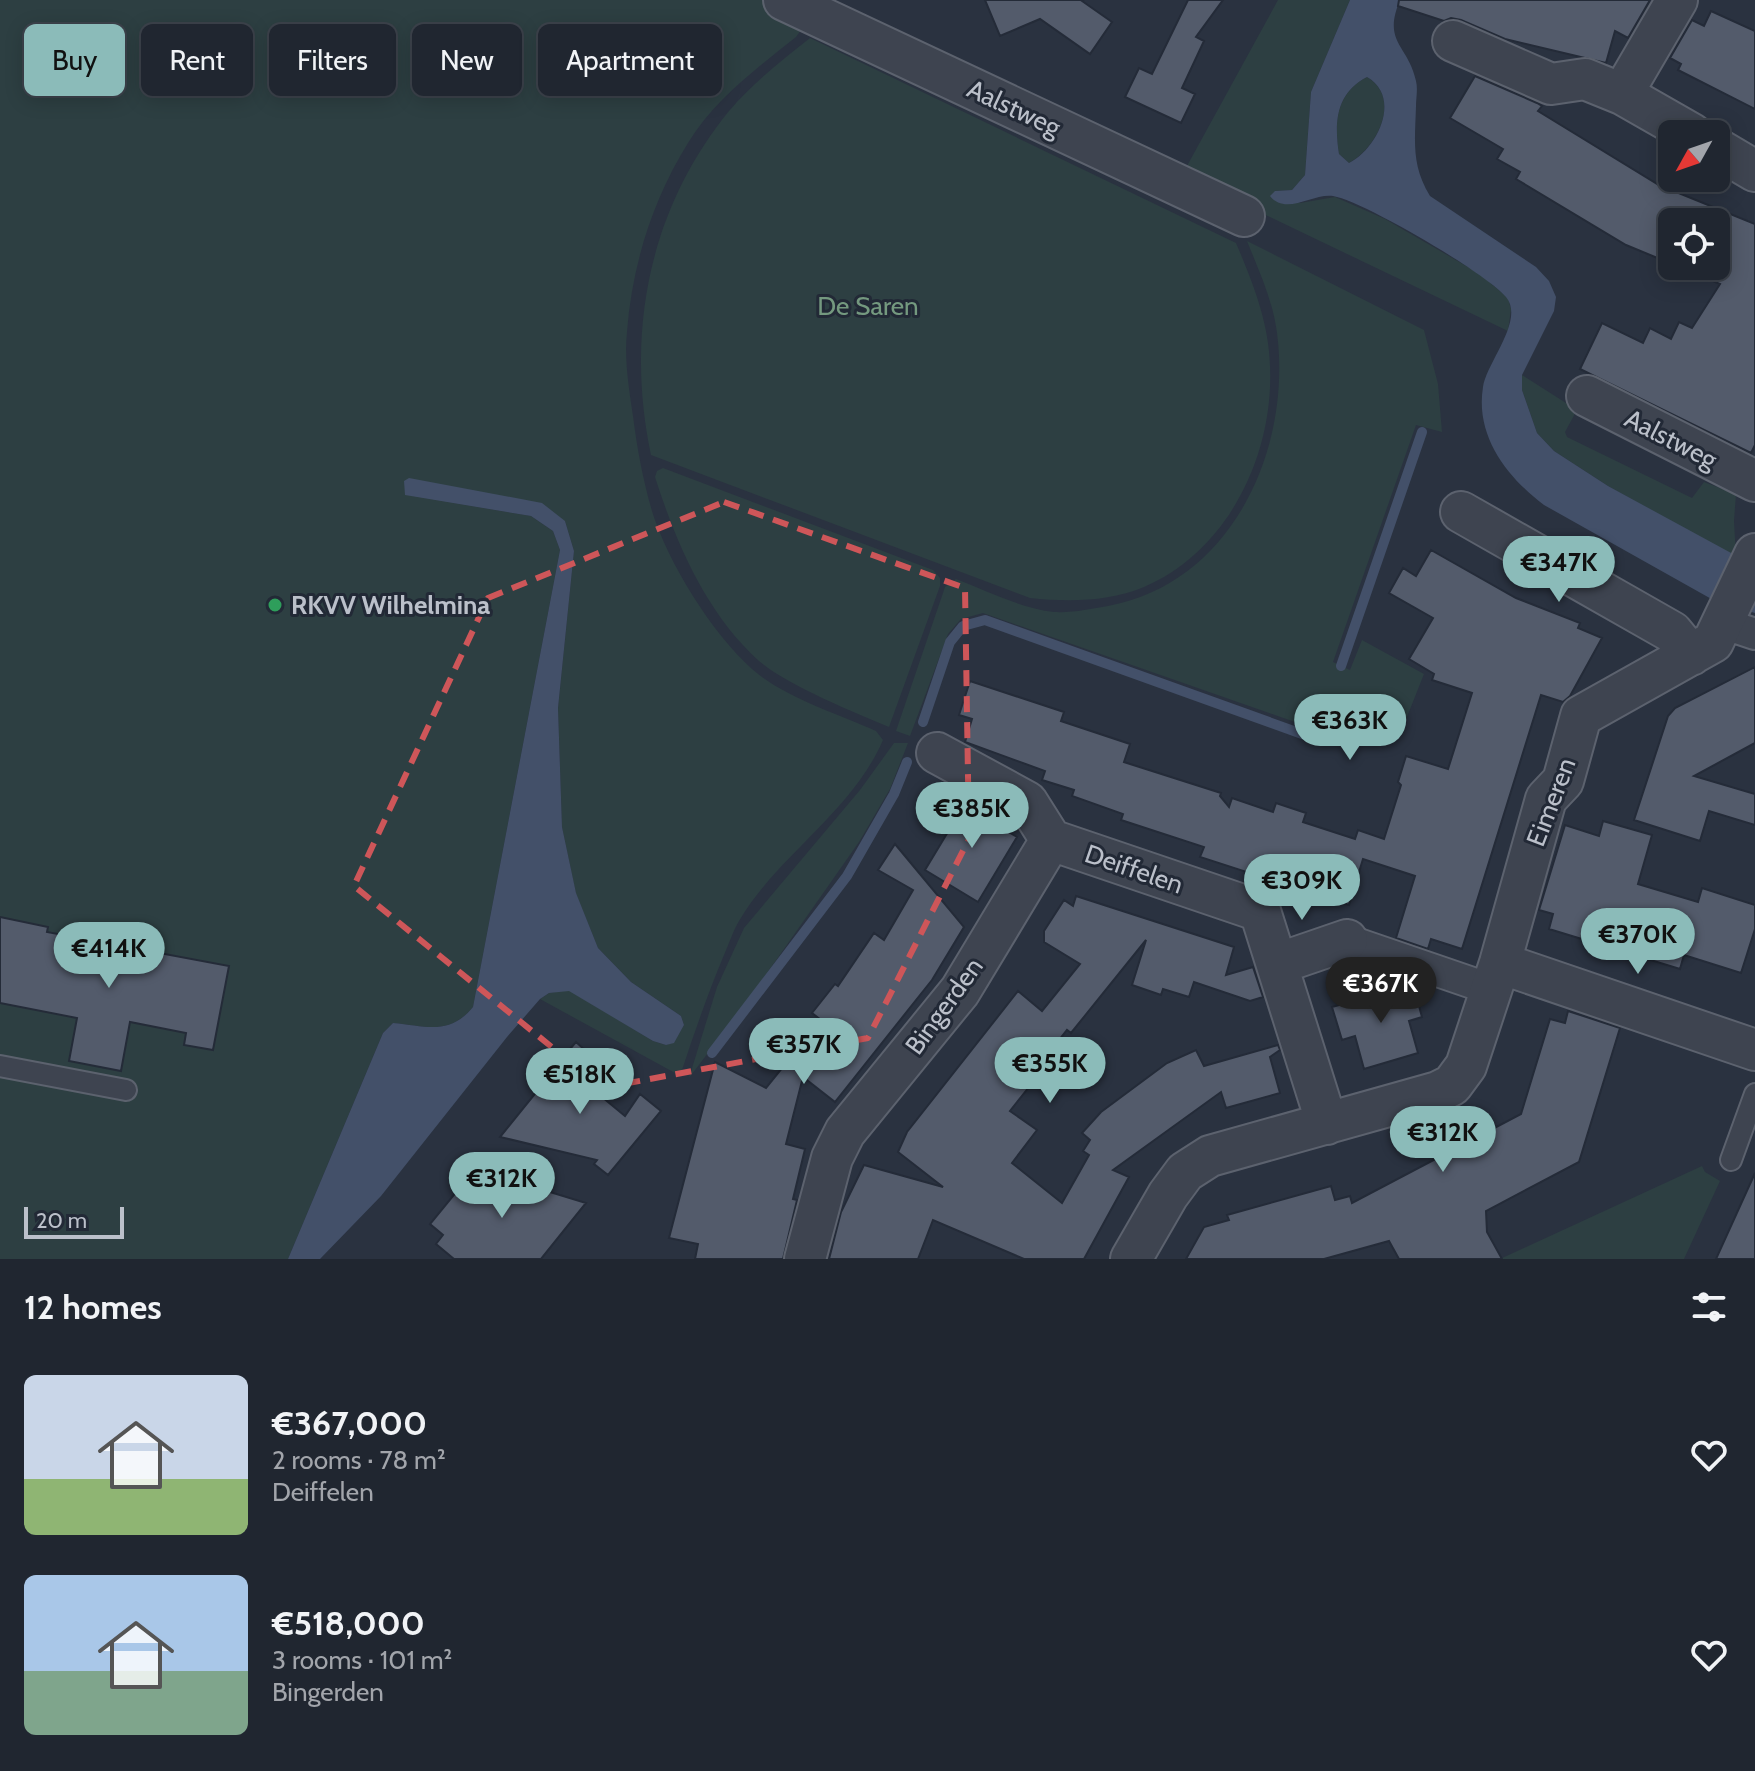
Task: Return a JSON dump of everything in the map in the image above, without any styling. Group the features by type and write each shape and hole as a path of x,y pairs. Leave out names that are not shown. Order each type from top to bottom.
{"street":[{"name":"Aalstweg","path":"784,0 1244,216"},
{"path":"1622,94 1677,0"},
{"path":"1453,41 1551,84 1585,79 1622,94 1668,120"},
{"path":"1730,156 1755,171"},
{"name":"Aalstweg","path":"1587,396 1755,481"},
{"path":"1461,512 1672,632 1691,655"},
{"name":"Eimeren","path":"1131,1259 1185,1172 1210,1156 1438,1092 1452,1085 1466,1066 1546,799 1563,781 1581,716 1739,628 1755,554"},
{"name":"Deiffelen","path":"937,753 1027,802 1051,840 1260,911 1327,1124"},
{"name":"Bingerden","path":"805,1259 832,1158 845,1132 960,991 1051,840"},
{"path":"1277,964 1347,940 1495,976 1755,1050"}],"lane":[{"path":"0,1066 126,1090"},
{"path":"1731,1160 1755,1094"}],"highlighted area":[{"path":"724,502 965,588 969,839 868,1038 602,1088 354,886 488,598"}],"green space":[{"name":"RKVV Wilhelmina","path":"0,0 769,0 804,26 796,37 711,112 688,143 664,187 646,233 634,282 626,342 629,385 638,452 652,511 669,553 693,596 737,654 765,679 795,696 876,731 883,740 869,766 834,812 773,875 739,921 682,1070 675,1073 540,999 549,993 569,990 653,1041 666,1045 674,1042 684,1025 681,1016 631,982 598,948 576,894 562,827 558,708 574,551 565,521 405,495 531,516 553,531 560,550 473,1007 446,1026 393,1023 383,1033 288,1259 0,1259"},
{"path":"1278,0 1350,0 1311,92 1305,175 1292,190 1275,191 1300,203 1335,197 1385,219 1480,274 1508,298 1511,309 1508,331 1182,175"},
{"name":"De Saren","path":"810,38 1236,243 1254,288 1267,334 1269,400 1264,433 1254,466 1222,525 1200,550 1174,571 1144,587 1116,596 1073,600 1030,598 651,455 641,364 643,318 650,274 662,231 679,189 729,111 757,82"},
{"path":"1367,77 1383,97 1382,122 1369,146 1349,163 1339,154 1337,120 1349,91"},
{"path":"1247,241 1424,330 1438,384 1442,432 1416,425 1333,662 1350,670 1362,640 1424,674 1399,737 1322,701 1312,728 983,613 961,619 948,634 910,736 896,731 945,587 956,579 1029,607 1068,612 1108,606 1151,592 1189,570 1220,540 1245,504 1263,464 1274,421 1279,377 1277,333 1272,309"},
{"path":"1522,375 1577,410 1565,432 1567,437 1692,498 1704,482 1736,494 1736,557 1608,486 1554,451 1537,433 1522,390"},
{"path":"663,468 933,570 940,578 940,586 889,727 786,679 759,661 740,642 708,599 683,552 655,477 657,471"},
{"path":"894,743 908,743 890,789 859,842 746,1003 689,1078 717,987 744,928 860,790"},
{"path":"1702,1166 1705,1172 1720,1181 1684,1259 1500,1259"}],"water":[{"path":"1350,0 1400,0 1395,14 1395,35 1416,81 1416,152 1424,185 1430,196 1536,267 1549,281 1556,297 1554,311 1522,375 1522,390 1537,433 1554,451 1608,486 1755,566 1755,613 1715,601 1544,505 1506,468 1489,438 1482,405 1486,377 1511,317 1511,306 1494,286 1423,239 1348,201 1325,196 1284,204 1270,196 1275,191 1292,190 1305,175 1311,92","holes":["1367,77 1383,97 1382,122 1369,146 1349,163 1339,154 1337,120 1343,100"]},
{"path":"409,478 542,503 565,521 574,551 558,708 562,827 576,893 598,948 631,982 681,1016 684,1025 674,1043 666,1045 653,1041 569,991 549,993 507,1037 381,1196 320,1259 288,1259 383,1033 393,1023 446,1026 473,1007 560,550 553,531 531,516 405,495 404,481"}],"building":[{"path":"985,0 1084,0 1112,22 1090,54 1040,19 1000,36"},
{"path":"1188,0 1223,0 1196,37 1204,41 1182,88 1195,94 1181,123 1125,97 1139,68 1152,74"},
{"path":"1399,0 1650,0 1628,38 1615,31 1606,63 1505,39 1461,20 1451,18 1444,21 1398,6"},
{"path":"1711,11 1755,31 1755,109 1678,70 1681,64 1670,58 1692,20 1704,26"},
{"path":"1475,76 1542,106 1538,111 1658,184 1658,192 1676,192 1716,208 1658,208 1658,258 1626,245 1516,179 1520,172 1497,159 1503,149 1450,118"},
{"path":"1730,214 1755,224 1755,445 1751,453 1580,369 1602,323 1643,343 1650,328 1671,339 1679,322 1692,328 1720,284 1710,280 1730,280"},
{"path":"1431,550 1516,598 1580,623 1578,628 1602,638 1570,696 1563,702 1541,695 1462,949 1431,939 1428,949 1396,938 1415,876 1363,859 1349,905 1200,857 1204,847 1121,820 1123,814 1072,796 1074,790 1042,780 1045,771 965,742 972,719 959,715 970,681 1064,712 1061,721 1130,744 1124,762 1221,793 1229,807 1232,798 1273,812 1276,803 1306,813 1303,822 1355,839 1358,830 1384,839 1401,785 1398,782 1406,756 1448,769 1472,693 1432,680 1434,674 1409,659 1433,618 1389,593 1403,568 1416,576"},
{"path":"1755,667 1755,743 1694,776 1755,794 1755,825 1709,811 1700,841 1634,820 1668,716 1675,708"},
{"path":"969,797 1001,814 995,824 1017,837 978,902 925,870"},
{"path":"1603,821 1652,835 1638,884 1698,902 1702,888 1755,905 1755,929 1741,973 1684,955 1680,969 1549,929 1553,914 1539,910 1565,825 1599,836"},
{"path":"895,844 964,927 932,980 835,1102 803,1077 786,1144 805,1149 783,1259 695,1259 698,1244 669,1238 715,1062 766,1088 821,1020 812,1013 835,984 838,986 874,933 884,940 913,890 878,870"},
{"path":"1076,896 1234,947 1226,975 1253,967 1263,997 1250,1001 1194,982 1189,997 1163,989 1161,995 1132,985 1146,940 1071,1033 1067,1030 1033,1073 1037,1077 1010,1111 1037,1130 1012,1163 1062,1203 1089,1155 1083,1151 1090,1140 1082,1133 1101,1112 1167,1063 1196,1050 1204,1066 1278,1045 1280,1050 1270,1057 1280,1093 1226,1108 1221,1092 1113,1170 1129,1177 1084,1259 1024,1259 933,1220 918,1259 829,1259 841,1212 864,1165 943,1187 898,1152 907,1132 1018,991 1042,1011 1080,964 1044,942 1044,931 1064,900 1073,906"},
{"path":"0,917 48,927 47,932 229,966 213,1050 184,1045 186,1033 130,1022 121,1071 69,1061 77,1018 0,1003"},
{"path":"1413,984 1422,1017 1409,1021 1418,1053 1364,1069 1355,1036 1342,1040 1332,1007"},
{"path":"1568,1011 1620,1028 1579,1162 1486,1211 1487,1232 1502,1259 1399,1259 1389,1241 1324,1259 1186,1259 1204,1227 1229,1220 1227,1215 1331,1186 1335,1200 1350,1196 1352,1203 1521,1114 1550,1019 1565,1023"},
{"path":"576,1042 596,1060 588,1086 625,1116 640,1094 661,1111 608,1175 594,1164 597,1160 500,1137 538,1090 536,1088"},
{"path":"475,1169 586,1203 541,1259 454,1259 436,1244 443,1235 430,1224"},
{"path":"1755,1173 1755,1259 1716,1259"}],"waterway":[{"path":"1341,666 1422,432"},
{"path":"923,722 950,642 963,626 985,620 1316,739 1330,703"},
{"path":"712,1053 847,876 894,794 907,762"}],"place":[{"name":"RKVV Wilhelmina","path":"275,605"}]}
